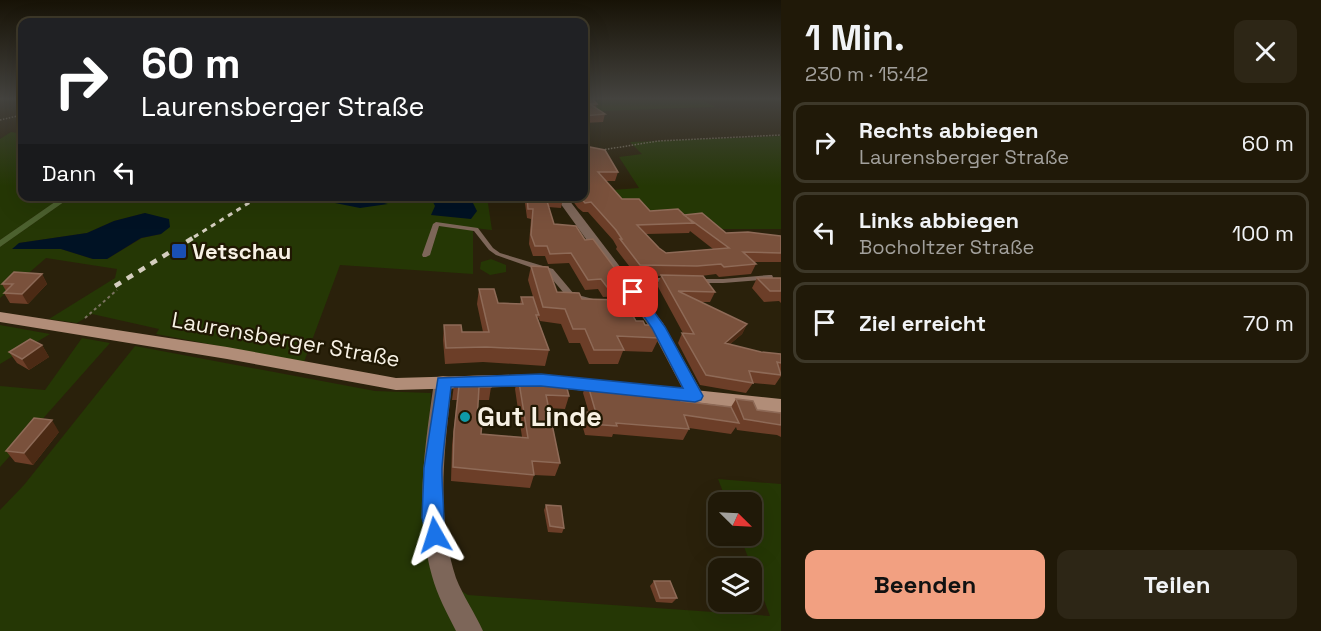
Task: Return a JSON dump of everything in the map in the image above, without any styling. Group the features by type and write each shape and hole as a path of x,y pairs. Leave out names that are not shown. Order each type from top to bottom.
{"street":[{"path":"563,201 624,280 638,305 658,327 695,396"},
{"name":"Laurensberger Straße","path":"0,317 396,384 541,380 781,406"},
{"path":"443,382 433,468 432,518 445,578 470,631"}],"lane":[{"path":"426,255 436,224 476,230 498,254 550,271 571,296 603,305"},
{"path":"690,281 769,277"},
{"path":"624,280 679,280"}],"path":[{"path":"595,152 647,142 781,135"},
{"path":"75,328 117,290"}],"green space":[{"path":"11,132 18,133 18,201 56,201 0,240 0,139"},
{"path":"781,136 781,229 711,229 647,220 599,191 639,188 619,157 642,154 630,142"},
{"path":"56,201 65,201 0,247 0,240"},
{"path":"65,201 488,201 492,230 473,228 473,274 340,265 304,362 156,334 159,329 92,314 77,323 49,319 115,278 117,269 46,258 0,298 0,247","holes":["145,213 161,234 142,238 107,259 93,259 61,249 19,243 87,233 114,221"]},
{"path":"491,259 506,265 506,272 490,275 480,269 481,262"},
{"path":"0,325 50,334 0,364"},
{"path":"82,338 110,343 0,467 0,386 45,390"},
{"path":"135,346 375,391 431,393 424,502 437,576 468,595 770,616 762,595 762,558 748,558 744,546 762,546 762,492 723,492 718,479 781,484 781,631 0,631 0,510 24,485"}],"water":[{"path":"325,201 376,201 388,204 360,208"},
{"path":"432,201 472,201 477,211 471,219 431,215 435,206"},
{"path":"145,213 169,219 170,227 161,234 141,238 107,259 93,259 61,249 12,249 19,243 87,233 114,221"}],"building":[{"path":"588,147 605,150 618,172 598,172 622,199 639,199 650,211 678,209 684,215 702,213 726,233 748,232 781,236 781,253 743,252 756,264 724,267 721,264 640,265 616,230 591,202 583,201 588,201","holes":["686,216 729,248 666,253 637,225 693,223"]},
{"path":"527,201 547,201 554,224 576,226 585,240 593,239 628,286 607,287 601,279 588,280 571,253 550,254 547,246 535,246 531,235 533,209 528,209"},
{"path":"531,266 548,267 557,292 579,293 582,299 624,300 636,321 643,321 645,325 653,325 659,338 617,336 624,350 594,350 585,329 573,329 565,309 543,307"},
{"path":"14,272 42,274 22,294 4,293 13,284 2,284"},
{"path":"661,275 703,276 715,292 678,291 747,324 725,343 761,352 781,354 781,363 777,362 781,375 749,371 753,383 706,375 682,333 694,334"},
{"path":"757,278 781,278 781,291 770,291"},
{"path":"479,289 494,289 498,303 523,304 521,297 533,297 539,315 536,315 549,350 446,348 444,325 461,325 462,332 489,332"},
{"path":"30,339 42,345 22,359 9,352"},
{"path":"491,376 491,387 479,387 477,421 482,422 481,434 528,438 518,376 564,377 569,396 546,395 560,463 532,461 534,475 453,467 459,386 454,386 455,377"},
{"path":"587,382 603,384 605,390 679,395 681,401 731,407 739,423 684,415 689,429 616,423 617,426 589,424 586,412 596,413"},
{"path":"736,399 753,401 757,410 781,413 781,425 744,419"},
{"path":"34,418 52,420 24,453 6,451"},
{"path":"546,505 561,506 564,528 550,526"},
{"path":"654,581 670,581 677,598 660,598"}],"railway":[{"path":"194,237 252,201"},
{"path":"115,286 196,236"}],"place":[{"name":"Vetschau","path":"179,251"},
{"name":"Gut Linde","path":"465,417"}],"route":[{"path":"435,535 432,518 433,468 443,382 541,380 695,396 658,327 633,292"}]}
